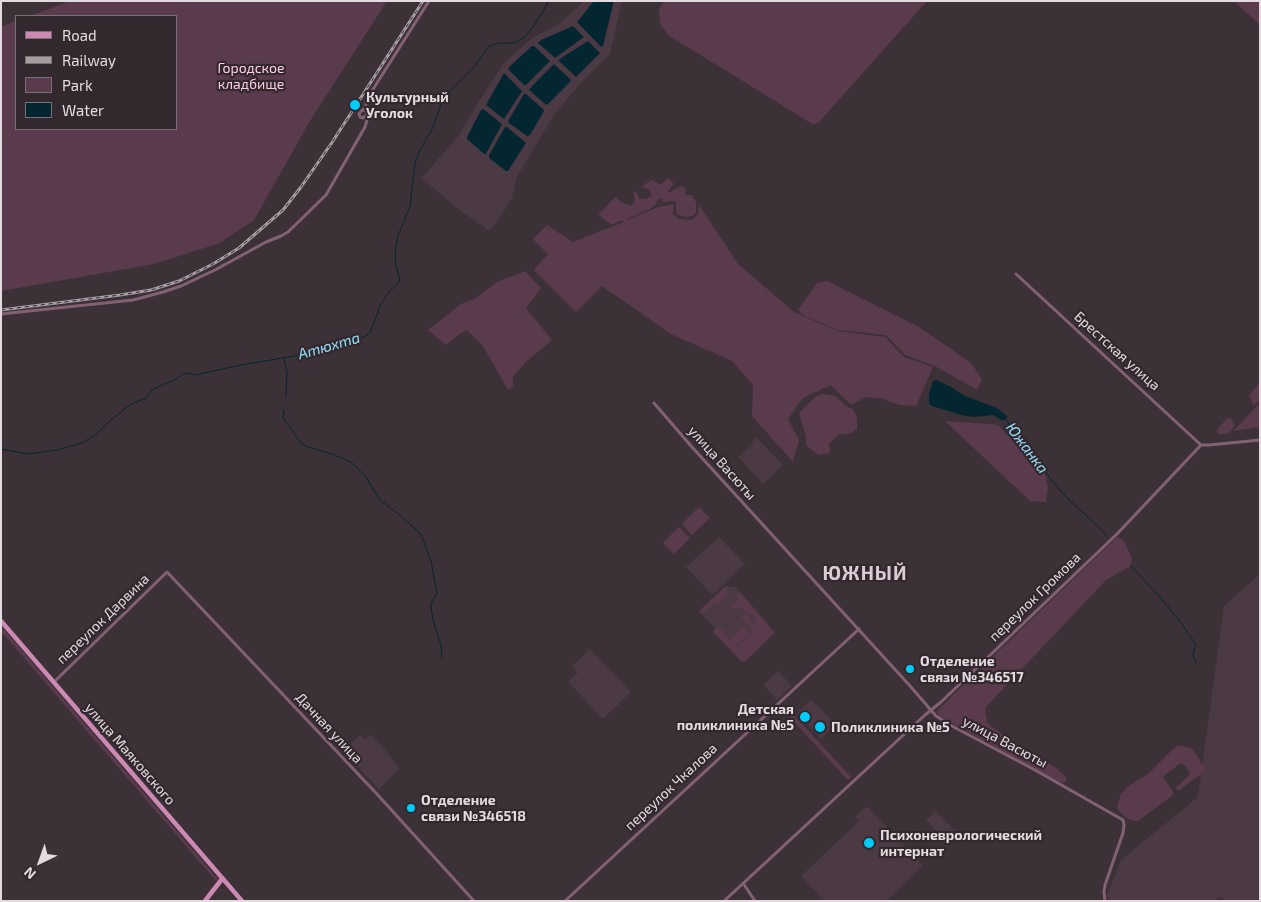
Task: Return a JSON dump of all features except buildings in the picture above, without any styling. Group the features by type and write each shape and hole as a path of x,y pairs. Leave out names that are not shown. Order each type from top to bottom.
{"main road":[{"name":"улица Маяковского","path":"1,621 242,901"},
{"path":"204,901 222,879"}],"street":[{"path":"1,314 133,300 163,292 215,270 288,232 326,195 365,127 366,102 370,94 430,1"},
{"path":"365,110 360,112 359,115 365,118"},
{"name":"Брестская улица","path":"1016,274 1201,445"},
{"name":"улица Васюты","path":"654,403 691,446 912,687 931,711 950,725 1123,820 1123,833 1105,885 1105,901"},
{"path":"1201,445 1260,440"},
{"name":"переулок Громова","path":"724,901 883,753 941,702 1117,534 1201,445"},
{"name":"переулок Дарвина","path":"54,683 167,572"},
{"name":"Дачная улица","path":"167,572 474,901"},
{"name":"переулок Чкалова","path":"565,901 859,629"},
{"path":"743,883 755,901"}],"shaded area":[{"path":"584,1 622,1 610,54 555,113 516,178 512,199 490,231 459,210 422,178 459,135 504,63 532,38 559,24"},
{"path":"756,437 783,465 763,484 738,457 754,443 752,441"},
{"path":"719,537 745,564 712,595 686,567"},
{"path":"1260,574 1260,901 1225,901 1222,897 1214,901 1112,901 1107,896 1121,860 1198,797 1224,606"},
{"path":"726,586 736,587 775,632 745,662 699,611"},
{"path":"590,649 631,692 603,719 568,682 578,672 572,666"},
{"path":"778,671 792,686 777,700 763,685"},
{"path":"811,699 836,725 821,739 797,713"},
{"path":"360,735 365,739 370,735 383,747 399,769 379,789 343,751"},
{"name":"Психоневрологический интернат","path":"867,806 923,865 886,901 824,901 801,876 859,821 855,817"},
{"path":"936,811 958,834 948,843 926,820"}],"green space":[{"name":"Городское кладбище","path":"70,1 387,1 310,121 254,220 220,243 154,264 1,291 1,27 15,21 15,130 178,130 178,15 33,15"},
{"path":"664,1 927,1 820,121 814,125 668,35 660,23 659,9"},
{"path":"1234,1 1260,1 1260,25"},
{"path":"668,178 674,184 668,191 669,193 682,186 686,190 685,195 692,195 696,202 696,212 694,215 687,217 679,215 676,213 676,201 663,202 662,198 650,209 627,220 658,207 674,204 673,214 679,219 692,220 698,214 699,205 738,264 794,312 838,331 885,337 904,357 933,367 916,406 899,405 884,399 866,397 851,405 831,385 803,398 788,419 799,440 793,462 752,416 753,385 732,361 671,334 602,286 576,312 534,270 548,254 533,239 547,225 573,242 624,222 622,220 612,225 598,214 615,197 631,206 635,200 633,193 636,191 640,199 652,196 649,189 643,188 643,186 651,180 662,185"},
{"path":"525,271 541,288 526,308 552,340 527,361 513,376 513,387 508,390 483,346 467,330 446,345 428,330 461,304 476,298 497,282"},
{"path":"827,281 919,327 971,363 982,379 977,390 935,366 905,355 886,335 838,330 803,315 798,310 817,283"},
{"path":"1260,382 1260,401 1253,405 1249,396"},
{"path":"823,394 835,396 849,408 853,409 857,417 857,429 849,434 839,434 829,444 830,453 818,455 806,445 806,437 799,413 815,397"},
{"path":"1260,403 1260,427 1233,431"},
{"path":"1229,418 1234,425 1232,430 1227,434 1219,434 1217,432 1218,429"},
{"path":"945,421 998,425 1045,474 1048,487 1046,502 1030,501"},
{"path":"699,507 710,518 692,535 682,524"},
{"path":"679,527 690,538 674,554 663,543"},
{"path":"1118,537 1123,540 1128,549 1132,559 1131,565 1106,580 985,708 987,722 990,725 1004,736 1055,767 1066,777 1064,783 1057,781 939,716 937,712 939,709 954,694"},
{"path":"726,586 728,595 719,603 714,603 702,614 699,611"},
{"path":"740,593 774,633 742,662 713,632 716,628 721,629 729,640 743,626 749,633 735,646 737,647 753,631 753,628 741,616 744,614 755,625 754,621 756,618 751,613 743,610 743,607 733,609 730,606 739,599 737,596"},
{"path":"1,626 218,879 216,881 1,632"},
{"path":"789,710 851,777 848,780 786,713"},
{"path":"1177,746 1192,749 1204,767 1203,771 1178,791 1176,788 1190,774 1183,764 1179,764 1164,776 1172,790 1172,796 1138,821 1125,817 1117,807 1121,794 1127,787 1148,774"}],"water":[{"path":"594,1 614,1 603,46 601,47 577,22"},
{"path":"573,26 584,37 555,58 538,43 541,40"},
{"path":"588,41 600,53 576,77 558,60"},
{"path":"532,46 550,61 524,85 508,69"},
{"path":"554,64 571,81 547,105 529,90"},
{"path":"504,73 522,91 504,119 486,105"},
{"path":"524,94 544,111 530,135 527,136 508,121"},
{"path":"483,109 502,124 486,154 467,139"},
{"path":"505,127 526,143 508,171 489,158"},
{"path":"937,380 965,396 997,408 1008,417 1003,421 993,415 973,417 932,406 929,404 929,394 933,381"}],"waterway":[{"name":"Атюхта","path":"1,449 28,454 57,450 82,443 94,436 131,404 146,398 153,389 183,374 195,375 318,352 362,338 370,333 381,304 388,293 400,281 395,252 398,236 410,206 415,164 419,152 432,129 442,102 449,92 474,67 489,46 500,43 514,43 525,37 549,1"},
{"path":"284,359 287,373 286,397"},
{"path":"284,410 283,418 301,443 351,462 365,476 380,500 421,534 431,561 437,594 431,606 433,620 441,645 442,658"},
{"name":"Южанка","path":"1006,419 1017,438 1054,483 1106,535"},
{"name":"Южанка","path":"1130,565 1182,624 1196,645 1193,656 1196,663"}],"railway":[{"path":"1,310 151,290 179,281 239,248 283,210 301,187 333,141 423,1"}],"place":[{"name":"Культурный Уголок","path":"355,105"},
{"name":"Отделение связи №346517","path":"910,669"},
{"name":"Детская поликлиника №5","path":"805,717"},
{"name":"Поликлиника №5","path":"820,727"},
{"name":"Отделение связи №346518","path":"411,808"},
{"name":"Психоневрологический интернат","path":"869,843"}],"district":[{"name":"ЮЖНЫЙ","path":"865,574"}]}
